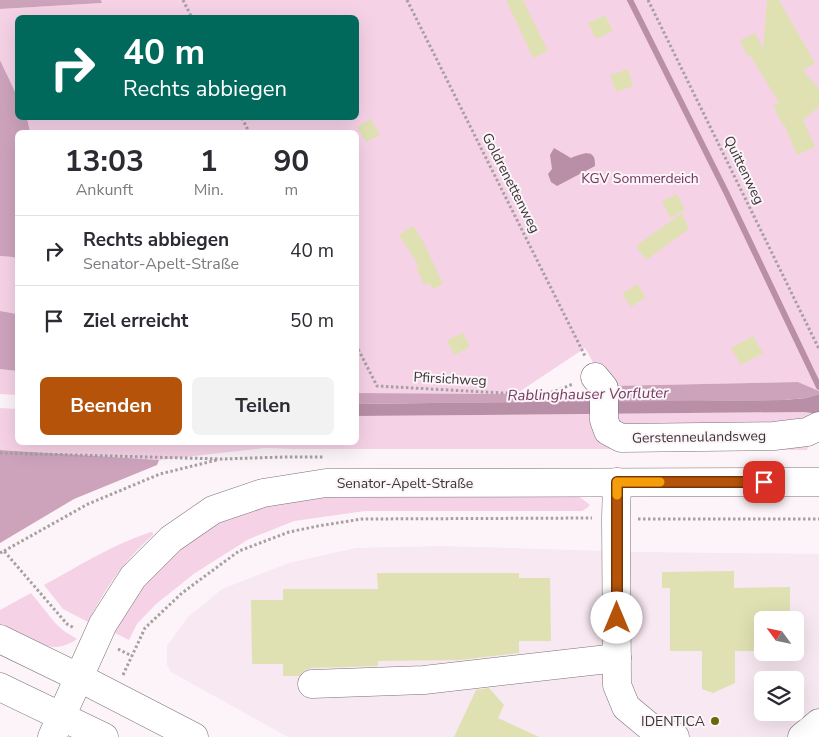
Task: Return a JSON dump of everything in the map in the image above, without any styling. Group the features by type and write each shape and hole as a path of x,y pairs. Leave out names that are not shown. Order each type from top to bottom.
{"street":[{"name":"Gerstenneulandsweg","path":"601,398 608,431 621,438 774,436 807,432 819,426"},
{"path":"617,482 617,685 626,707 650,727 676,737"},
{"name":"Senator-Apelt-Straße","path":"56,727 103,624 133,578 171,539 213,510 263,493 326,483 819,482"},
{"path":"0,639 194,737"},
{"path":"312,684 424,680 617,658"},
{"path":"0,687 56,727 104,737"},
{"path":"802,737 819,723"}],"path":[{"path":"183,0 190,15"},
{"name":"Goldrenettenweg","path":"407,0 601,398"},
{"name":"Quittenweg","path":"648,0 819,349"},
{"name":"Pfirsichweg","path":"359,351 377,386 503,393 553,392 601,398"},
{"path":"0,453 222,459 160,474 106,496 0,553"},
{"path":"114,695 145,628 182,593 239,551 289,532 362,519 819,519"},
{"path":"4,551 67,624 132,656"}],"shaded area":[{"path":"0,0 101,0 102,3 0,9"},
{"path":"0,60 15,92 15,120 27,120 30,130 15,130 15,258 0,256"},
{"path":"554,148 571,158 588,153 591,154 595,160 595,166 557,186 551,182 548,174 552,169 550,155"},
{"path":"0,311 15,314 15,371 0,369"},
{"path":"798,382 819,391 819,394 806,398 784,400 610,402 606,386"},
{"path":"597,391 596,402 359,404 359,393 516,394"},
{"path":"819,394 819,414 804,412 359,416 359,404 784,400 806,398"},
{"path":"0,450 159,460 157,465 74,499 0,543"},
{"path":"442,546 641,552 819,554 819,737 288,737 171,672 167,665 167,646 188,617 222,589 289,563 356,548"}],"green space":[{"name":"KGV Sommerdeich","path":"101,0 819,0 819,391 798,382 606,386 585,348 516,394 359,393 359,130 30,130 27,120 359,120 359,15 15,15 15,92 0,60 0,9 102,3"},
{"path":"0,256 13,257 15,258 15,314 0,311"},
{"path":"0,369 15,371 15,395 0,394"},
{"path":"0,408 15,409 15,445 359,445 359,416 804,412 819,414 807,450 265,448 159,460 0,450"},
{"path":"566,493 581,498 590,505 582,511 365,511 294,521 249,539 195,573 156,604 137,624 129,640 115,633 119,621 131,600 179,547 210,525 244,510 286,500 334,494"},
{"path":"151,532 153,535 116,576 88,622 63,609 44,585 110,549"},
{"path":"31,593 56,624 77,639 61,646 42,645 0,625 0,610"}],"building":[{"path":"506,0 523,0 548,51 533,58"},
{"path":"767,0 779,0 815,63 803,70 819,89 819,107 803,120 815,147 797,155 784,124 782,125 773,105 779,103 750,55 747,56 740,40 755,33 763,48"},
{"path":"605,15 613,31 596,39 588,23"},
{"path":"628,69 633,86 616,92 610,75"},
{"path":"371,119 380,135 366,142 357,127"},
{"path":"677,194 685,210 670,218 662,201"},
{"path":"682,213 689,229 646,260 636,246"},
{"path":"413,226 424,243 443,284 433,289 429,283 424,285 416,267 419,266 399,235"},
{"path":"637,284 646,297 631,307 622,294"},
{"path":"463,333 470,347 454,355 447,340"},
{"path":"753,336 763,353 741,365 731,348"},
{"path":"734,571 734,588 790,587 790,611 754,611 754,651 735,651 735,683 713,693 702,689 702,651 670,651 670,588 662,588 662,572"},
{"path":"377,573 519,573 519,578 550,578 551,641 519,641 519,653 460,660 378,661 378,666 311,668 299,676 283,676 283,664 252,664 251,600 283,600 283,589 378,589"},
{"path":"489,688 504,705 498,718 539,737 454,737 476,690"}],"waterway":[{"path":"630,0 727,194 819,387"}],"slow traffic":[{"path":"617,495 617,482 660,482"}],"place":[{"name":"IDENTICA","path":"715,721"}],"route":[{"path":"617,618 617,482 764,482"}],"water label":[{"name":"Rablinghauser Vorfluter","path":"588,394"}]}
